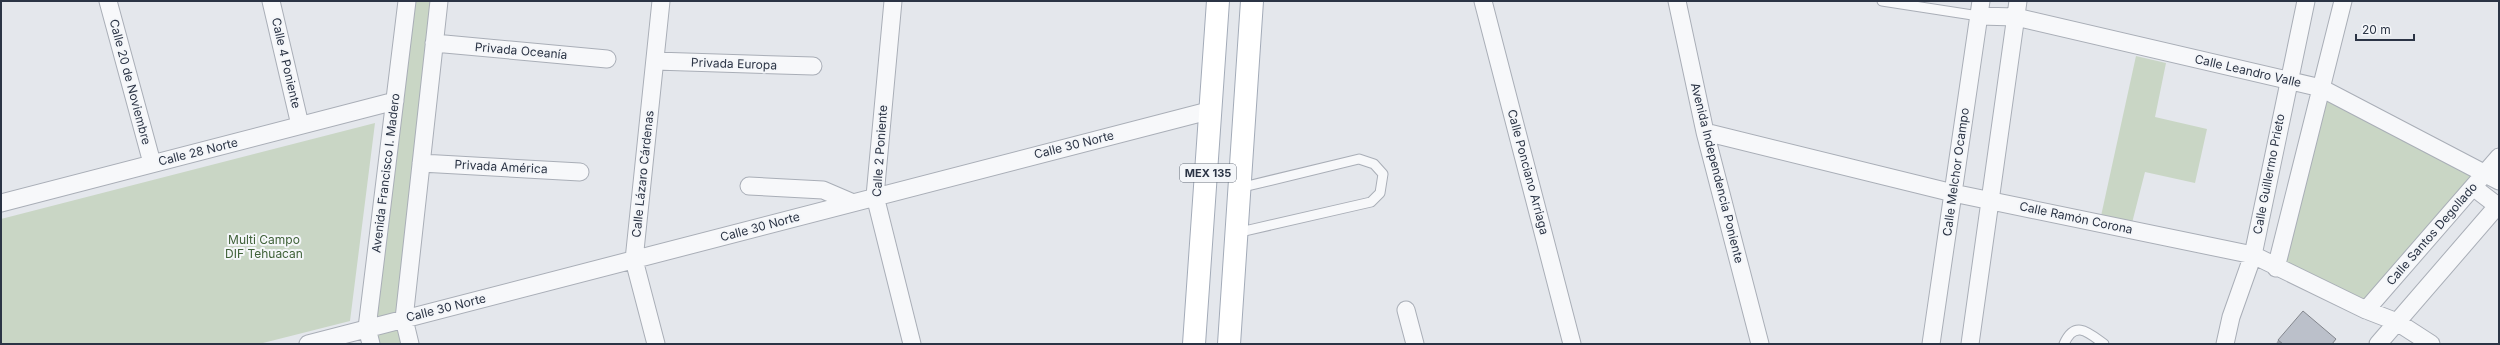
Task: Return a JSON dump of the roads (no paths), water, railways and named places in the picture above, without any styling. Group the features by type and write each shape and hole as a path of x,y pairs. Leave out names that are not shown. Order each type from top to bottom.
{"main road":[{"name":"MEX 135","path":"1194,344 1212,110 1218,1"},
{"name":"MEX 135","path":"1229,344 1252,1"}],"street":[{"name":"Calle 20 de Noviembre","path":"108,1 152,163"},
{"name":"Calle 4 Poniente","path":"271,1 300,125"},
{"name":"Avenida Francisco I. Madero","path":"369,336 407,1"},
{"path":"410,344 404,319 439,1"},
{"name":"Calle Lázaro Cárdenas","path":"656,344 634,260 661,1"},
{"name":"Calle 2 Poniente","path":"893,1 875,196 912,344"},
{"name":"Calle Ponciano Arriaga","path":"1483,1 1572,344"},
{"name":"Avenida Independencia Poniente","path":"1677,1 1705,132 1760,344"},
{"name":"Calle Guillermo Prieto","path":"2226,344 2231,317 2253,255 2288,80 2306,1"},
{"path":"2276,268 2343,1"},
{"name":"Calle Leandro Valle","path":"1980,8 2017,9 2321,88 2492,177"},
{"name":"Calle Melchor Ocampo","path":"1931,344 1980,8"},
{"path":"1970,344 2017,9"},
{"name":"Privada Oceanía","path":"434,43 607,58"},
{"name":"Privada Europa","path":"655,61 813,66"},
{"name":"Calle 28 Norte","path":"1,202 395,101"},
{"name":"Calle 30 Norte","path":"308,344 369,336 404,319 851,202 1212,110"},
{"name":"Calle Ramón Corona","path":"1705,132 1953,193 2253,255 2276,268 2366,310 2397,322 2431,344"},
{"name":"Calle Santos Degollado","path":"2366,310 2473,187 2492,177 2499,157"},
{"name":"Privada América","path":"421,163 580,172"},
{"path":"748,186 823,190 851,202"},
{"path":"2378,344 2498,205 2473,187"},
{"path":"1406,310 1415,344"}],"lane":[{"path":"1882,1 1980,8"},
{"path":"1236,233 1371,202 1380,193 1383,174 1374,164 1359,159 1239,188"},
{"path":"2064,344 2074,331 2085,330 2104,344"}],"park label":[{"name":"Multi Campo DIF Tehuacan","path":"264,247"}]}
